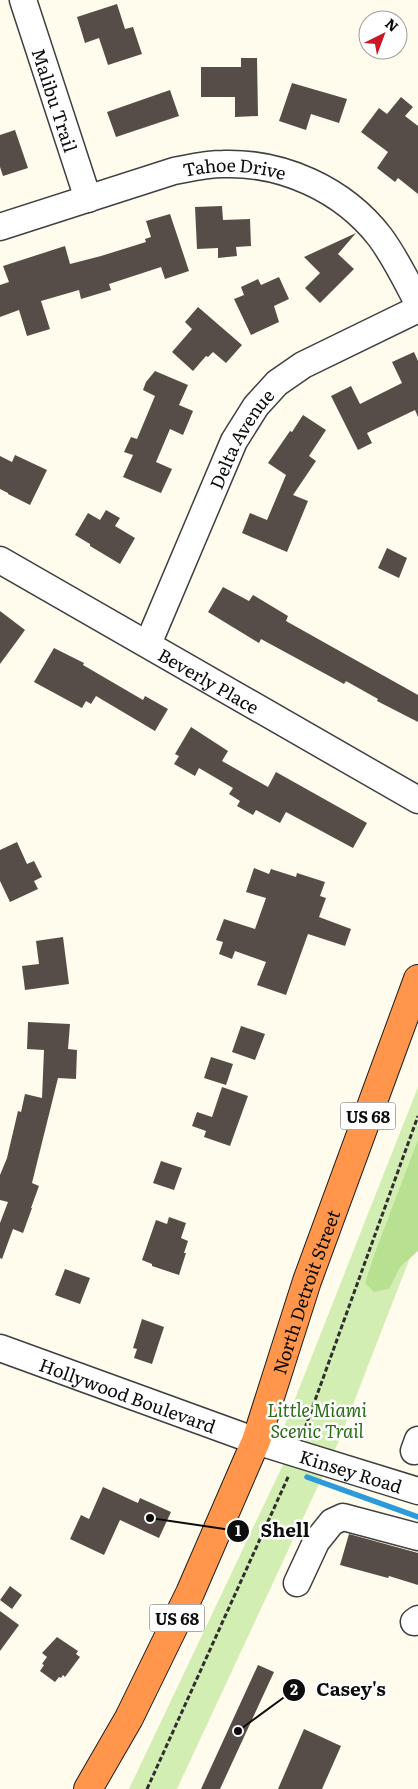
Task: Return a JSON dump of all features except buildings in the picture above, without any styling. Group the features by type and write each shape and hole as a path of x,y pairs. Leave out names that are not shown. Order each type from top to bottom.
{"highway":[{"name":"North Detroit Street","path":"88,1789 138,1700 190,1593 256,1441 307,1281 418,978"}],"street":[{"name":"Malibu Trail","path":"23,0 88,199"},
{"name":"Tahoe Drive","path":"0,227 174,171 202,165 247,164 287,173 306,180 327,191 347,205 365,220 379,236 394,258 418,303"},
{"name":"Delta Avenue","path":"148,644 234,441 256,406 277,383 303,365 418,309"},
{"name":"Beverly Place","path":"0,560 418,800"},
{"name":"Hollywood Boulevard","path":"0,1348 256,1441"},
{"name":"Kinsey Road","path":"256,1441 418,1491"},
{"path":"297,1583 316,1542 332,1522 344,1517 418,1537"}],"path":[{"path":"305,1428 418,1116"},
{"path":"147,1789 289,1475"}],"green space":[{"name":"Little Miami Scenic Trail","path":"418,1087 418,1237 338,1443 177,1789 129,1789 289,1452 276,1447"},
{"path":"418,1140 418,1251 400,1267 389,1289 374,1292 365,1283"}],"waterway":[{"path":"307,1477 418,1517"}],"place":[{"name":"Shell","path":"150,1518"},
{"name":"Casey's","path":"238,1731"}]}
